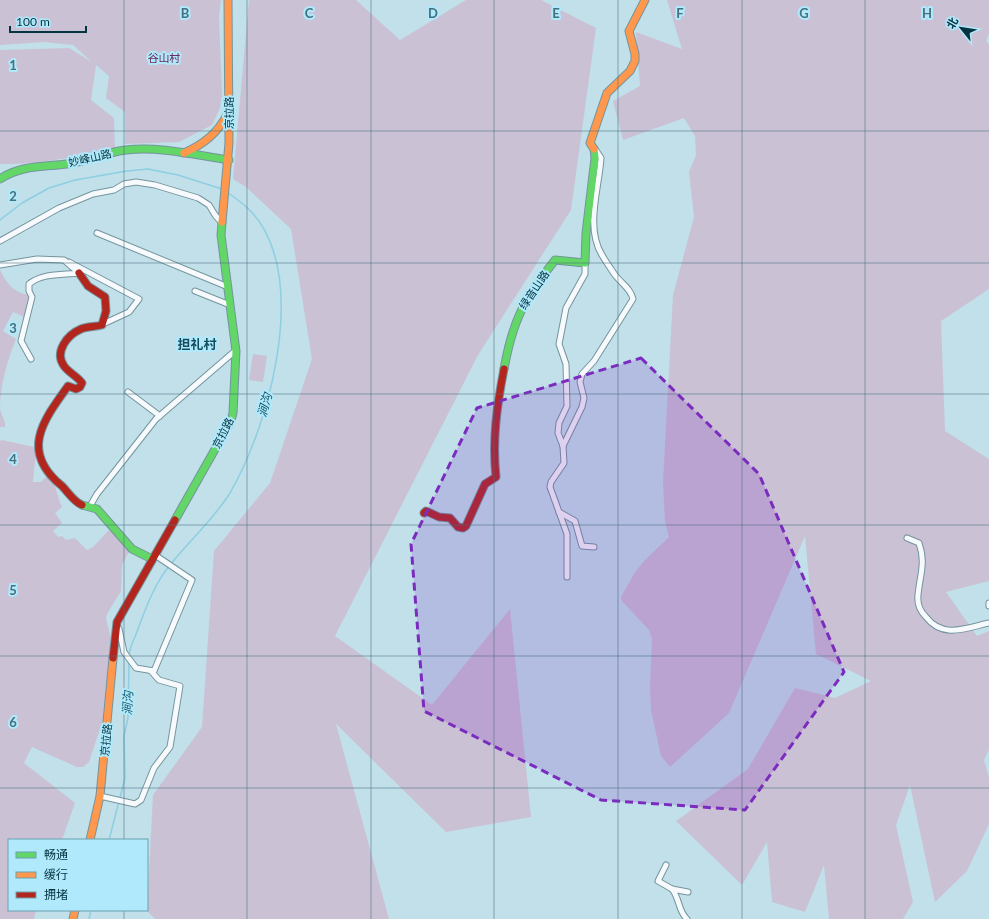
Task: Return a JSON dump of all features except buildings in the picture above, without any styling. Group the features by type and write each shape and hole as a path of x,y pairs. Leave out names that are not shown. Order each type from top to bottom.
{"main road":[{"name":"京拉路","path":"90,839 100,796 117,622 231,421 235,400 236,350 222,250 221,222 229,163 228,0"},
{"path":"585,263 586,233 595,158 594,148 590,143 592,134 600,119 608,93 625,78 633,68 636,59 629,36 629,31 645,0"},
{"path":"184,154 212,137 222,124 229,109"},
{"name":"妙峰山路","path":"0,180 9,173 26,167 68,164 127,150 141,149 184,154 229,163"},
{"name":"绿音山路","path":"424,513 426,511 439,518 450,518 458,527 463,528 466,526 485,484 496,478 493,437 495,422 508,344 519,313 531,291 555,260 585,263"},
{"path":"79,273 88,286 105,297 107,314 102,325 80,329 64,343 60,350 59,358 64,366 82,383 80,387 76,389 68,386 52,408 41,428 37,449 45,472 59,486 68,492 78,504 90,506 105,517 132,549 153,557"}],"street":[{"path":"564,446 582,408 584,398 580,382 582,374 594,361 633,299 632,294 616,276 601,253 595,238 594,224 601,158 594,148"},
{"path":"0,240 59,208 93,194 114,190 124,184 136,182 155,185 198,198 209,205 221,222"},
{"path":"97,233 228,287"},
{"path":"0,265 37,259 64,260 139,300 129,312 102,325"},
{"path":"64,260 79,273"},
{"path":"567,577 567,534 550,487 551,482 564,463 564,446 558,433 560,423 567,406 566,364 559,344 566,308 585,274 585,263"},
{"path":"31,359 21,341 32,297 29,291 29,284 35,279 45,276 79,273"},
{"path":"195,291 230,305"},
{"path":"90,506 97,494 160,416 236,350"},
{"path":"128,392 160,416"},
{"path":"559,512 575,521 582,546 594,547"},
{"path":"907,538 919,543 923,564 918,596 920,610 930,622 948,631 989,624"},
{"path":"117,622 124,652 136,668 154,671 192,580 164,560 153,557"},
{"path":"100,796 135,804 141,800 154,768 170,747 180,686 159,680 150,670"},
{"path":"666,865 658,881 665,884 672,890 678,900 681,914 687,919"},
{"path":"672,890 688,892"}],"highlighted area":[{"path":"641,358 759,474 844,672 745,810 601,800 424,711 411,544 477,408"}],"green space":[{"name":"谷山村","path":"0,0 221,0 219,17 222,95 220,108 212,125 179,142 125,144 125,112 106,98 109,76 96,65 91,100 114,118 115,149 44,162 0,164 0,50 69,48 92,62 73,45 44,42 0,45"},
{"path":"249,0 356,0 400,40 466,0 541,0 596,28 571,210 478,355 335,636 432,705 510,609 531,817 446,832 336,724 389,919 155,919 147,911 153,795 202,727 214,551 270,483 312,359 291,229 246,187 233,179"},
{"path":"667,0 989,0 989,33 986,41 989,44 989,289 941,321 945,431 989,459 989,581 946,592 977,636 989,631 989,750 984,760 989,777 989,824 967,871 935,902 910,785 896,825 913,902 903,919 829,919 824,865 805,912 772,902 767,842 742,885 676,821 748,769 795,688 835,698 871,681 816,654 805,536 729,713 670,767 661,756 651,710 650,687 652,639 649,630 622,601 621,597 635,572 669,537 665,522 663,483 673,295 694,217 689,172 696,155 695,136 684,118 623,140 613,101 640,86 636,32 682,49"},
{"path":"0,270 12,287 20,293 31,295 24,317 13,312 3,331 16,339 5,374 0,400"},
{"path":"253,354 267,356 263,382 249,380"},
{"path":"0,409 5,422 5,427 0,427"},
{"path":"2,440 34,447 36,451 33,482 41,482 49,474 62,507 55,513 62,523 53,531 58,537 62,536 66,540 75,538 87,550 93,547 112,527 130,550 122,565 121,591 107,614 106,619 111,638 103,720 89,762 83,767 77,767 32,747 24,763 75,803 62,839 8,839 8,911 36,911 34,919 0,919 0,441"}],"waterway":[{"name":"涧沟","path":"0,220 22,203 49,188 75,180 127,171 148,169 178,175 222,189"},
{"name":"涧沟","path":"129,655 131,645 155,587 170,565 223,503 244,466 257,434 268,399 276,363 280,326 280,291 275,258 264,229 257,218 244,205 228,193"},
{"name":"涧沟","path":"109,839 125,778 124,736 128,718 129,663"},
{"name":"涧沟","path":"89,919 91,911"}],"traffic: fast":[{"path":"504,369 511,336 521,311 535,287 555,260 585,263 586,233 595,158 594,149"},
{"path":"0,179 8,174 24,169 74,163 126,150 165,150 229,160"},
{"path":"175,520 231,421 233,413 236,351 221,235 222,222"},
{"path":"82,505 97,509 132,549 152,559"}],"traffic: slow":[{"path":"222,222 229,143 228,0"},
{"path":"594,149 590,143 607,93 630,71 635,61 635,54 629,31 645,0"},
{"path":"184,153 198,146 210,137 220,126 228,113"},
{"path":"90,839 100,796 113,658"},
{"path":"73,919 75,911"}],"traffic: jam":[{"path":"79,273 88,286 105,297 106,311 102,325 86,327 71,335 61,350 61,361 64,366 82,383 80,387 76,389 68,386 50,412 40,437 39,449 42,461 49,473 79,504 82,505"},
{"path":"424,513 426,511 439,517 450,518 458,527 463,528 466,526 485,484 496,477 495,436 499,396 504,369"},
{"path":"113,658 117,622 175,520"}],"district":[{"name":"担礼村","path":"197,344"}]}
